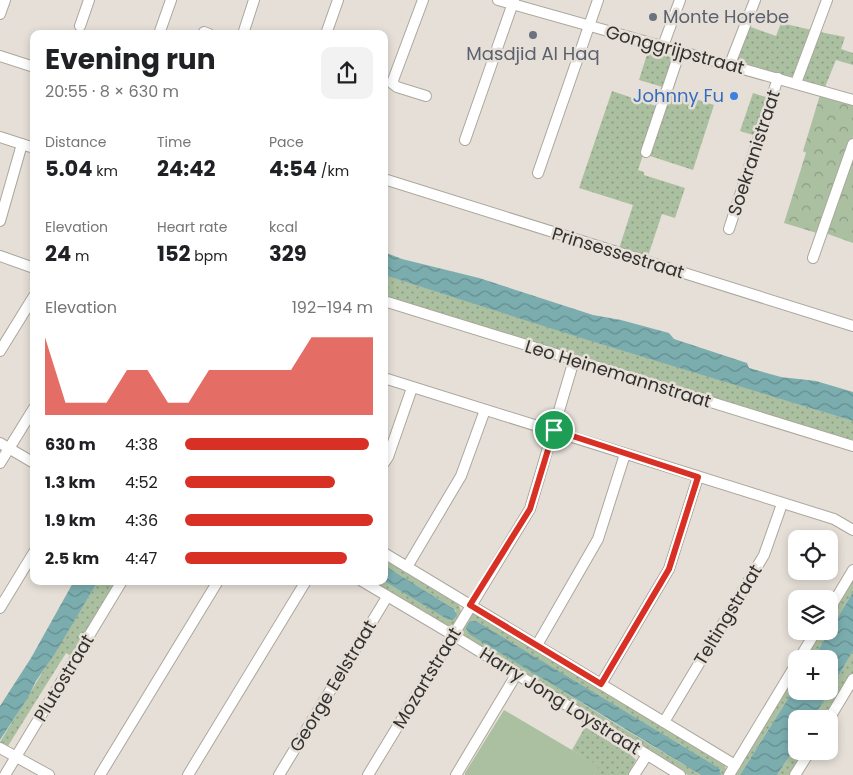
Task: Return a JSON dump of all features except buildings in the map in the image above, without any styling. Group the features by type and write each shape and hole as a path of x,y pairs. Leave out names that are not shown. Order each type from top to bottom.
{"street":[{"path":"0,14 5,0"},
{"path":"80,26 89,0"},
{"path":"160,30 171,0"},
{"path":"244,30 254,0"},
{"path":"327,30 338,0"},
{"path":"423,0 388,83 426,96"},
{"name":"Gonggrijpstraat","path":"498,0 513,2 589,26 796,83 852,96"},
{"path":"538,174 598,0"},
{"path":"664,46 680,0"},
{"path":"730,64 755,0"},
{"path":"796,83 827,0"},
{"path":"465,140 513,2"},
{"path":"646,152 680,51"},
{"path":"0,56 30,66"},
{"name":"Soekranistraat","path":"729,229 778,78"},
{"path":"0,137 30,147"},
{"path":"0,221 22,144"},
{"path":"813,258 853,144"},
{"name":"Prinsessestraat","path":"388,180 853,326"},
{"path":"0,256 30,267"},
{"path":"0,351 30,302"},
{"name":"Leo Heinemannstraat","path":"388,302 853,446"},
{"name":"Mozartstraat","path":"368,775 530,509 574,360"},
{"path":"388,379 834,519 853,530"},
{"path":"388,457 412,388"},
{"path":"407,567 461,476 485,410"},
{"path":"0,463 5,446 30,413"},
{"path":"5,446 30,461"},
{"path":"538,645 598,540 625,454"},
{"path":"601,684 669,569 698,477"},
{"name":"Teltingstraat","path":"664,722 764,555 782,504"},
{"path":"388,555 735,765"},
{"path":"0,608 4,594 30,558"},
{"path":"838,595 853,570"},
{"name":"Plutostraat","path":"4,775 120,585"},
{"path":"100,775 216,585"},
{"path":"188,775 304,585"},
{"name":"Harry Jong Loystraat","path":"369,585 680,775"},
{"name":"George Eelstraat","path":"279,775 387,596"},
{"path":"456,775 516,675"},
{"path":"729,775 788,677"},
{"path":"834,710 853,679"},
{"path":"0,748 49,775"},
{"path":"634,775 647,755"},
{"path":"795,775 804,760"}],"green space":[{"path":"781,23 812,30 796,76 792,78 736,61 748,26 776,36"},
{"path":"820,32 845,37 841,49 853,53 853,65 836,60 825,87 801,80"},
{"path":"649,48 674,54 666,88 639,80"},
{"path":"669,90 714,105 693,170 647,155"},
{"path":"612,91 659,107 638,170 644,172 644,175 685,188 675,218 662,214 647,259 619,249 633,205 579,188"},
{"path":"753,93 769,98 756,136 740,131"},
{"path":"820,95 853,104 853,137 820,234 784,223 806,153 803,151"},
{"path":"853,150 853,243 825,233"},
{"path":"388,276 853,421 853,442 388,297"},
{"path":"388,560 457,603 461,611 459,618 454,624 446,627 375,585 388,585 388,583 451,620 456,611 388,568"},
{"path":"853,578 853,592 838,617 838,603"},
{"path":"96,585 116,585 73,657 66,653 8,746 0,742"},
{"path":"477,613 724,762 726,770 723,775 721,775 720,770 466,631 701,775 688,775 462,636 461,629 471,614"},
{"path":"816,640 824,640 818,650 809,650"},
{"path":"853,651 853,673 838,698 838,676"},
{"path":"788,685 788,699 740,775 734,775"},
{"path":"824,700 837,700 830,710 818,710"},
{"path":"504,710 599,766 594,775 465,775"},
{"path":"585,727 630,754 636,760 628,775 594,775 598,766 572,750"},
{"path":"788,758 788,760 799,760 790,775 777,775"}],"water":[{"path":"388,254 402,259 479,278 593,315 621,320 669,333 674,339 747,363 749,368 781,377 816,381 853,392 853,421 578,337 388,276"},
{"path":"388,568 454,609 457,615 453,620 447,619 388,583"},
{"path":"72,585 96,585 0,740 0,706 31,658"},
{"path":"853,592 853,651 838,676 838,650 818,650 824,640 838,640 838,617"},
{"path":"476,621 717,767 721,775 701,775 469,634 466,628 469,622"},
{"path":"788,699 824,700 818,710 788,710 788,758 777,775 740,775"}],"place":[{"name":"Monte Horebe","path":"653,17"},
{"name":"Masdjid Al Haq","path":"533,35"},
{"name":"Johnny Fu","path":"734,96"}],"route":[{"path":"554,430 698,477 669,569 601,684 470,605 530,509 554,430"}]}
